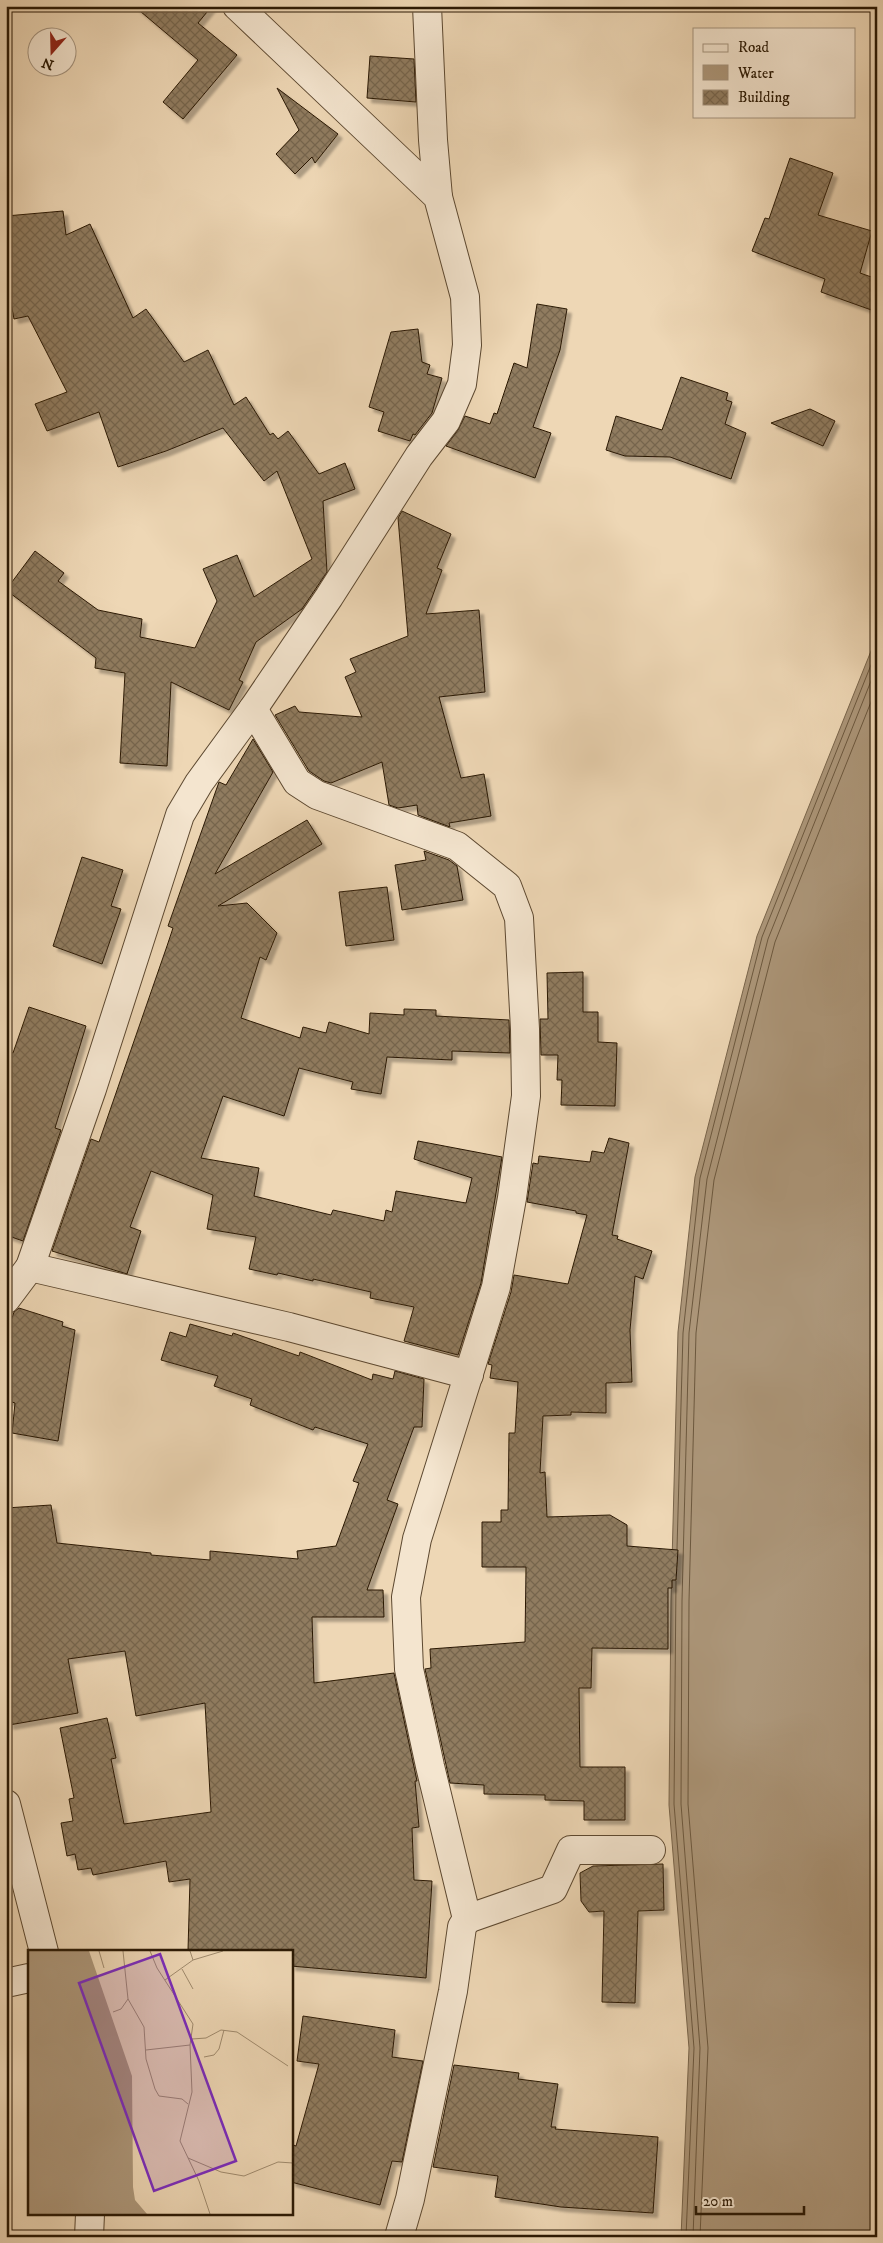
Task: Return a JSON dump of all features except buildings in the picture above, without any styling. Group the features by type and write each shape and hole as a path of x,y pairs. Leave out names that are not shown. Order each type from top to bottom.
{"street":[{"path":"237,6 438,197"},
{"path":"6,1299 30,1267 92,1089 180,815 218,755 253,709 419,456 446,421 462,384 467,345 465,297 438,197 426,6"},
{"path":"253,709 297,782 317,795 457,846 507,886 519,918 526,1029 526,1096 512,1198 496,1287 417,1539 406,1597 409,1669 467,1919"},
{"path":"30,1267 289,1327 469,1375"},
{"path":"6,1804 43,1950"},
{"path":"399,2237 410,2199 447,2019 462,1927 467,1919 553,1889 570,1850 651,1850"},
{"path":"6,1983 28,1978"},
{"path":"89,2237 90,2216"}],"water":[{"path":"877,636 877,2237 681,2237 689,2048 669,1805 671,1601 678,1332 695,1177 757,936"}]}
